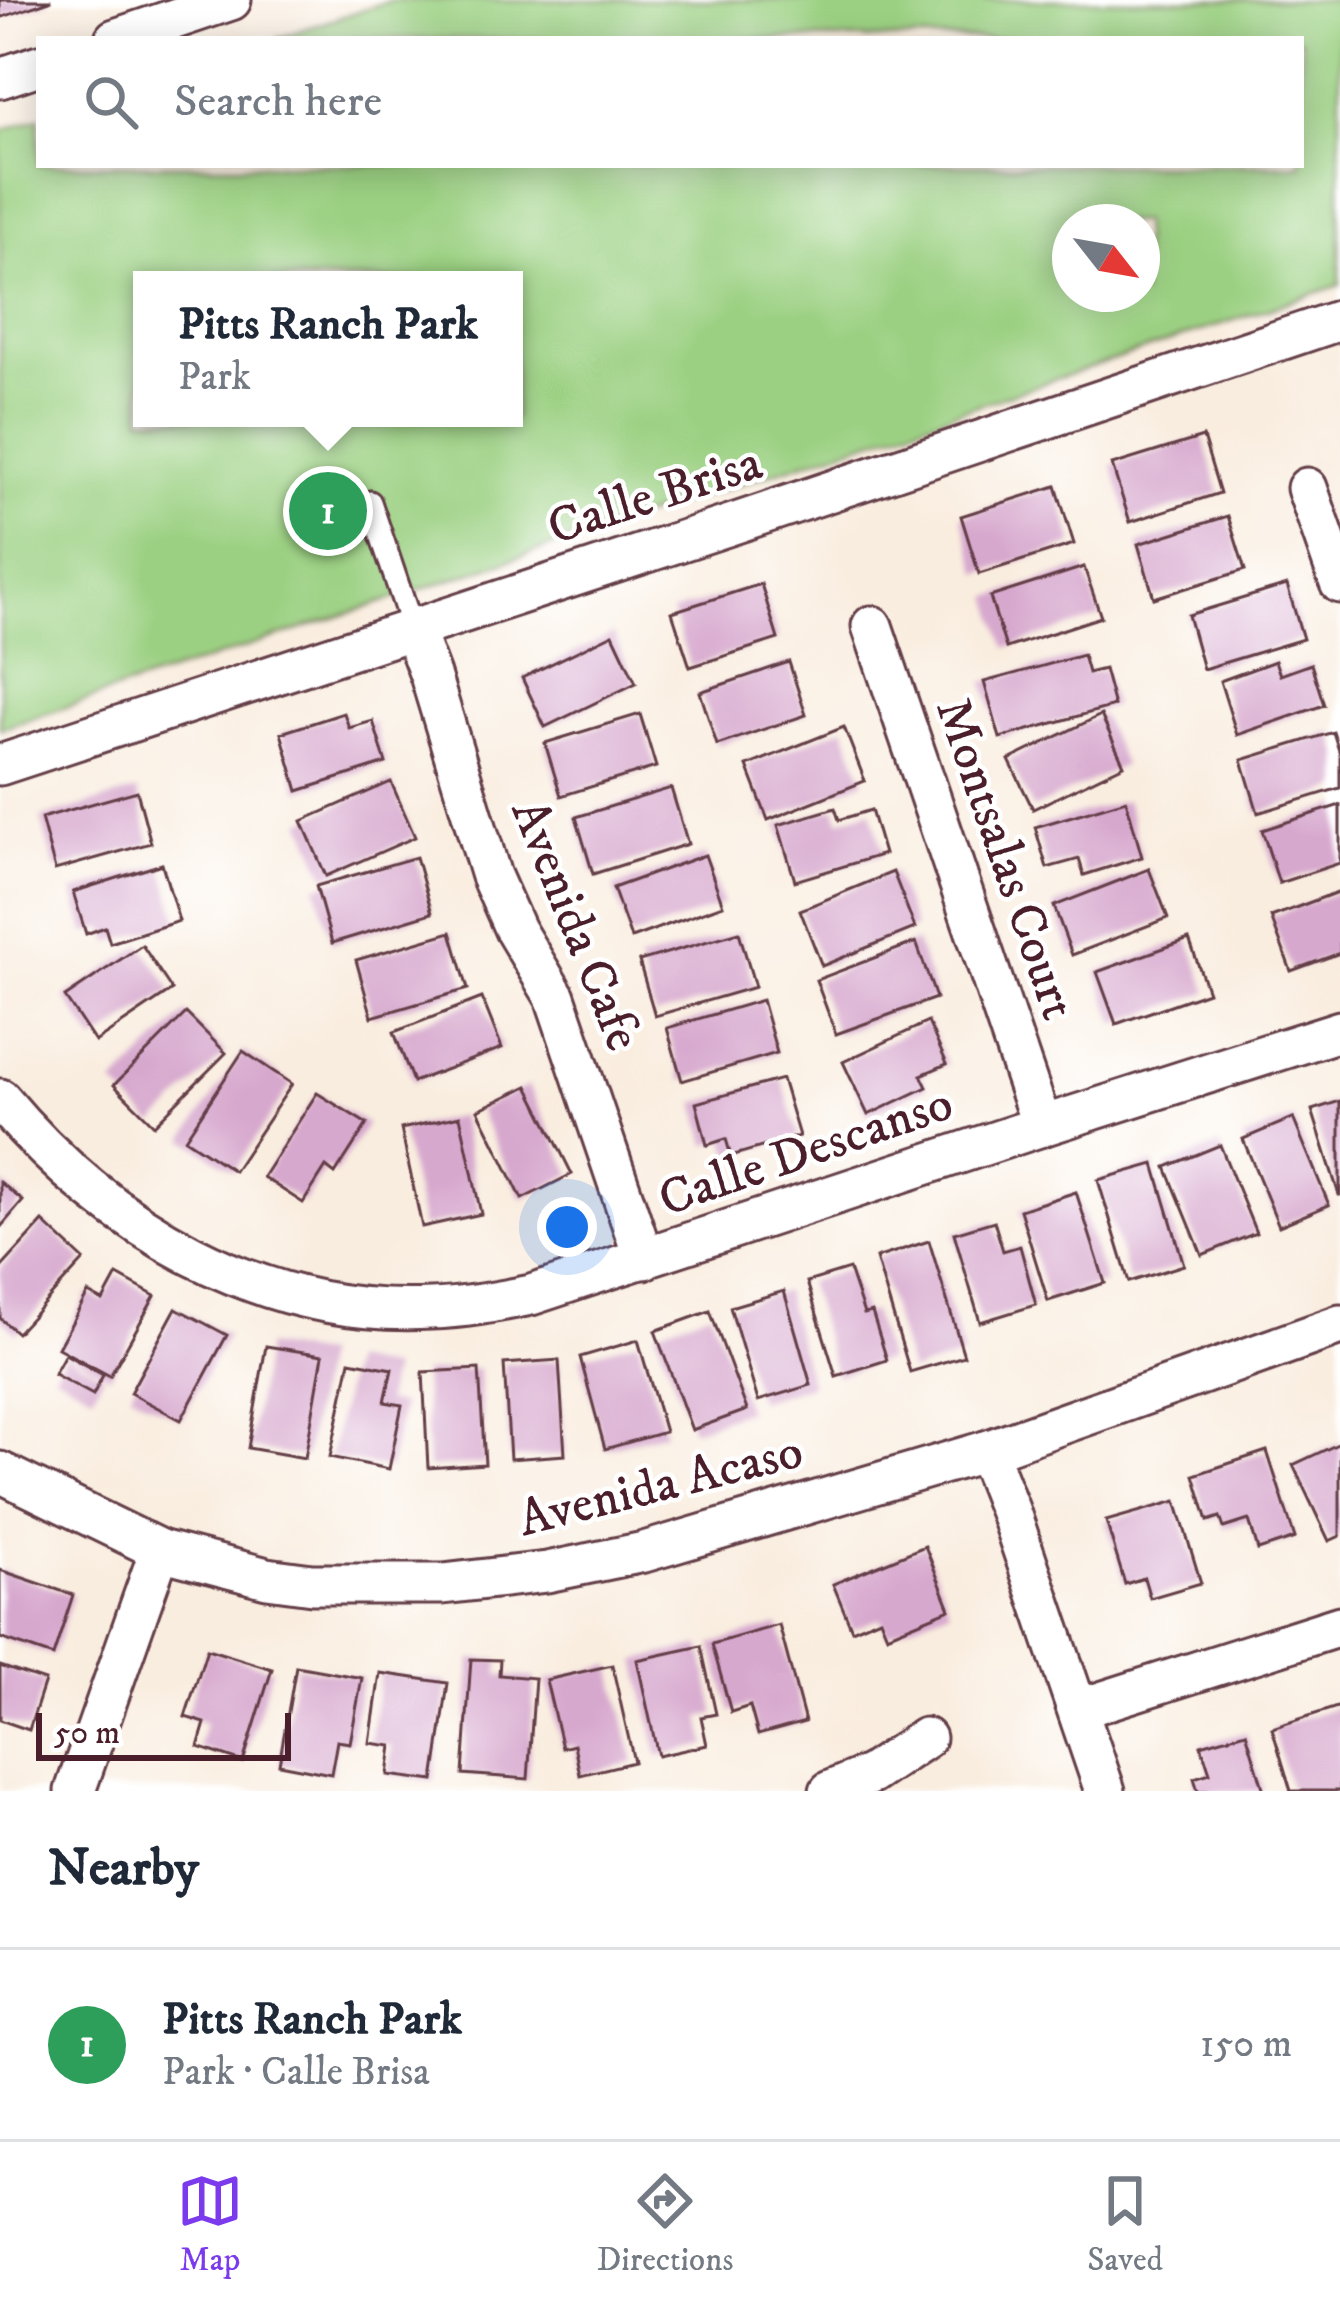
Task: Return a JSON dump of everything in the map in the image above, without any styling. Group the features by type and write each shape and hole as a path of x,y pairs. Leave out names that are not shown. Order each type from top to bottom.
{"street":[{"path":"124,36 231,0"},
{"path":"0,78 36,65"},
{"name":"Calle Brisa","path":"0,765 1340,320"},
{"path":"1307,488 1340,583"},
{"name":"Montsalas Court","path":"872,626 1042,1126"},
{"name":"Avenida Cafe","path":"413,630 491,876 515,931 554,997 644,1259"},
{"name":"Calle Descanso","path":"0,1099 33,1139 78,1181 178,1249 297,1297 374,1309 427,1310 531,1295 1340,1031"},
{"name":"Avenida Acaso","path":"0,1472 160,1550 312,1584 443,1584 547,1572 644,1552 986,1451 1340,1325"},
{"path":"986,1451 1106,1791"},
{"path":"76,1791 160,1550"},
{"path":"1079,1709 1340,1626"},
{"path":"830,1791 871,1774 925,1738"}],"lane":[{"path":"370,502 413,630"}],"green space":[{"path":"392,0 1340,0 1340,285 0,729 0,131 36,119 36,168 1304,168 1304,36 284,36"}],"building":[{"path":"0,0 50,0 50,1 0,18"},
{"path":"1203,437 1220,493 1130,522 1112,465"},
{"path":"1056,486 1074,544 979,574 961,516"},
{"path":"1228,516 1245,570 1154,598 1138,544"},
{"path":"1084,567 1101,617 1006,648 990,597"},
{"path":"761,584 778,639 690,667 672,612"},
{"path":"1287,585 1303,639 1203,669 1188,615"},
{"path":"613,634 636,683 545,727 522,678"},
{"path":"1083,655 1088,673 1104,669 1114,706 1000,738 984,682"},
{"path":"1275,661 1280,675 1311,664 1324,705 1237,735 1220,681"},
{"path":"789,662 806,715 717,745 700,692"},
{"path":"344,713 349,728 373,721 386,763 298,791 281,733"},
{"path":"640,714 656,767 561,796 545,743"},
{"path":"1101,715 1124,765 1033,809 1009,760"},
{"path":"844,727 865,781 768,820 747,766"},
{"path":"1333,732 1340,754 1340,788 1258,813 1242,760"},
{"path":"391,782 415,837 326,876 302,821"},
{"path":"671,788 688,844 593,874 576,817"},
{"path":"137,791 151,843 55,870 41,818"},
{"path":"1126,800 1142,857 1084,875 1079,859 1047,868 1035,827"},
{"path":"1340,805 1340,863 1279,883 1262,830"},
{"path":"835,808 839,820 871,810 884,854 795,881 778,825"},
{"path":"705,855 723,905 631,938 613,888"},
{"path":"416,857 432,913 332,943 316,886"},
{"path":"162,864 179,921 110,943 105,927 86,934 73,892"},
{"path":"1149,869 1168,918 1072,955 1054,906"},
{"path":"893,872 915,928 822,966 800,910"},
{"path":"1340,891 1340,953 1291,971 1271,917"},
{"path":"451,932 468,989 372,1017 356,960"},
{"path":"739,932 755,987 655,1016 639,961"},
{"path":"1189,939 1208,992 1116,1024 1097,972"},
{"path":"916,942 936,998 836,1034 816,980"},
{"path":"142,945 172,990 95,1042 65,997"},
{"path":"482,998 502,1048 413,1082 394,1032"},
{"path":"762,1000 777,1053 682,1081 667,1028"},
{"path":"186,1013 226,1053 154,1125 114,1085"},
{"path":"928,1022 947,1064 921,1075 927,1087 868,1115 843,1062"},
{"path":"243,1051 292,1084 234,1171 185,1139"},
{"path":"782,1079 799,1136 731,1156 726,1139 707,1145 696,1103"},
{"path":"528,1086 572,1174 522,1199 478,1110"},
{"path":"317,1093 367,1124 335,1174 326,1167 303,1203 263,1177"},
{"path":"1340,1101 1340,1195 1339,1195 1312,1110"},
{"path":"460,1116 481,1214 422,1227 401,1129"},
{"path":"1293,1118 1329,1205 1279,1226 1243,1139"},
{"path":"1220,1145 1256,1233 1202,1255 1166,1167"},
{"path":"1154,1164 1184,1265 1129,1282 1098,1180"},
{"path":"0,1182 23,1201 0,1228"},
{"path":"1076,1192 1105,1283 1048,1301 1020,1210"},
{"path":"994,1221 1003,1251 1020,1246 1036,1305 980,1322 954,1233"},
{"path":"43,1222 84,1260 17,1333 0,1318 0,1269"},
{"path":"929,1241 964,1356 910,1372 876,1258"},
{"path":"849,1269 864,1314 872,1312 887,1360 836,1376 807,1282"},
{"path":"117,1275 155,1296 110,1376 58,1348 88,1293 103,1301"},
{"path":"784,1291 811,1385 758,1401 730,1307"},
{"path":"176,1308 227,1335 181,1420 130,1393"},
{"path":"710,1311 747,1410 692,1430 655,1331"},
{"path":"638,1340 665,1432 605,1449 580,1357"},
{"path":"266,1346 323,1355 305,1458 248,1448"},
{"path":"65,1354 103,1375 93,1395 54,1374"},
{"path":"559,1360 565,1455 510,1459 504,1364"},
{"path":"350,1361 392,1369 385,1402 402,1405 389,1469 330,1457"},
{"path":"479,1369 485,1464 428,1468 423,1372"},
{"path":"1340,1443 1340,1536 1329,1541 1293,1465"},
{"path":"1267,1451 1295,1538 1258,1550 1249,1520 1224,1528 1220,1517 1208,1521 1194,1475"},
{"path":"1176,1501 1201,1583 1150,1598 1144,1578 1125,1584 1106,1521"},
{"path":"925,1546 950,1609 887,1635 880,1618 852,1630 833,1584"},
{"path":"0,1570 73,1595 53,1656 0,1638"},
{"path":"779,1625 805,1722 758,1735 750,1706 731,1712 712,1644"},
{"path":"701,1646 716,1714 701,1717 707,1745 658,1756 637,1660"},
{"path":"207,1649 272,1669 243,1762 198,1747 205,1723 185,1717"},
{"path":"471,1659 500,1660 499,1675 535,1678 528,1779 463,1774"},
{"path":"612,1665 634,1762 580,1775 574,1745 562,1748 546,1680"},
{"path":"0,1666 45,1681 29,1730 0,1720"},
{"path":"296,1666 362,1678 350,1743 337,1741 331,1774 279,1764"},
{"path":"380,1673 448,1683 434,1781 388,1775 392,1746 370,1743"},
{"path":"1340,1706 1340,1791 1291,1791 1272,1728"},
{"path":"1246,1732 1264,1791 1198,1791 1194,1778 1210,1773 1201,1745"}],"place":[{"name":"Pitts Ranch Park","path":"328,511"}]}
